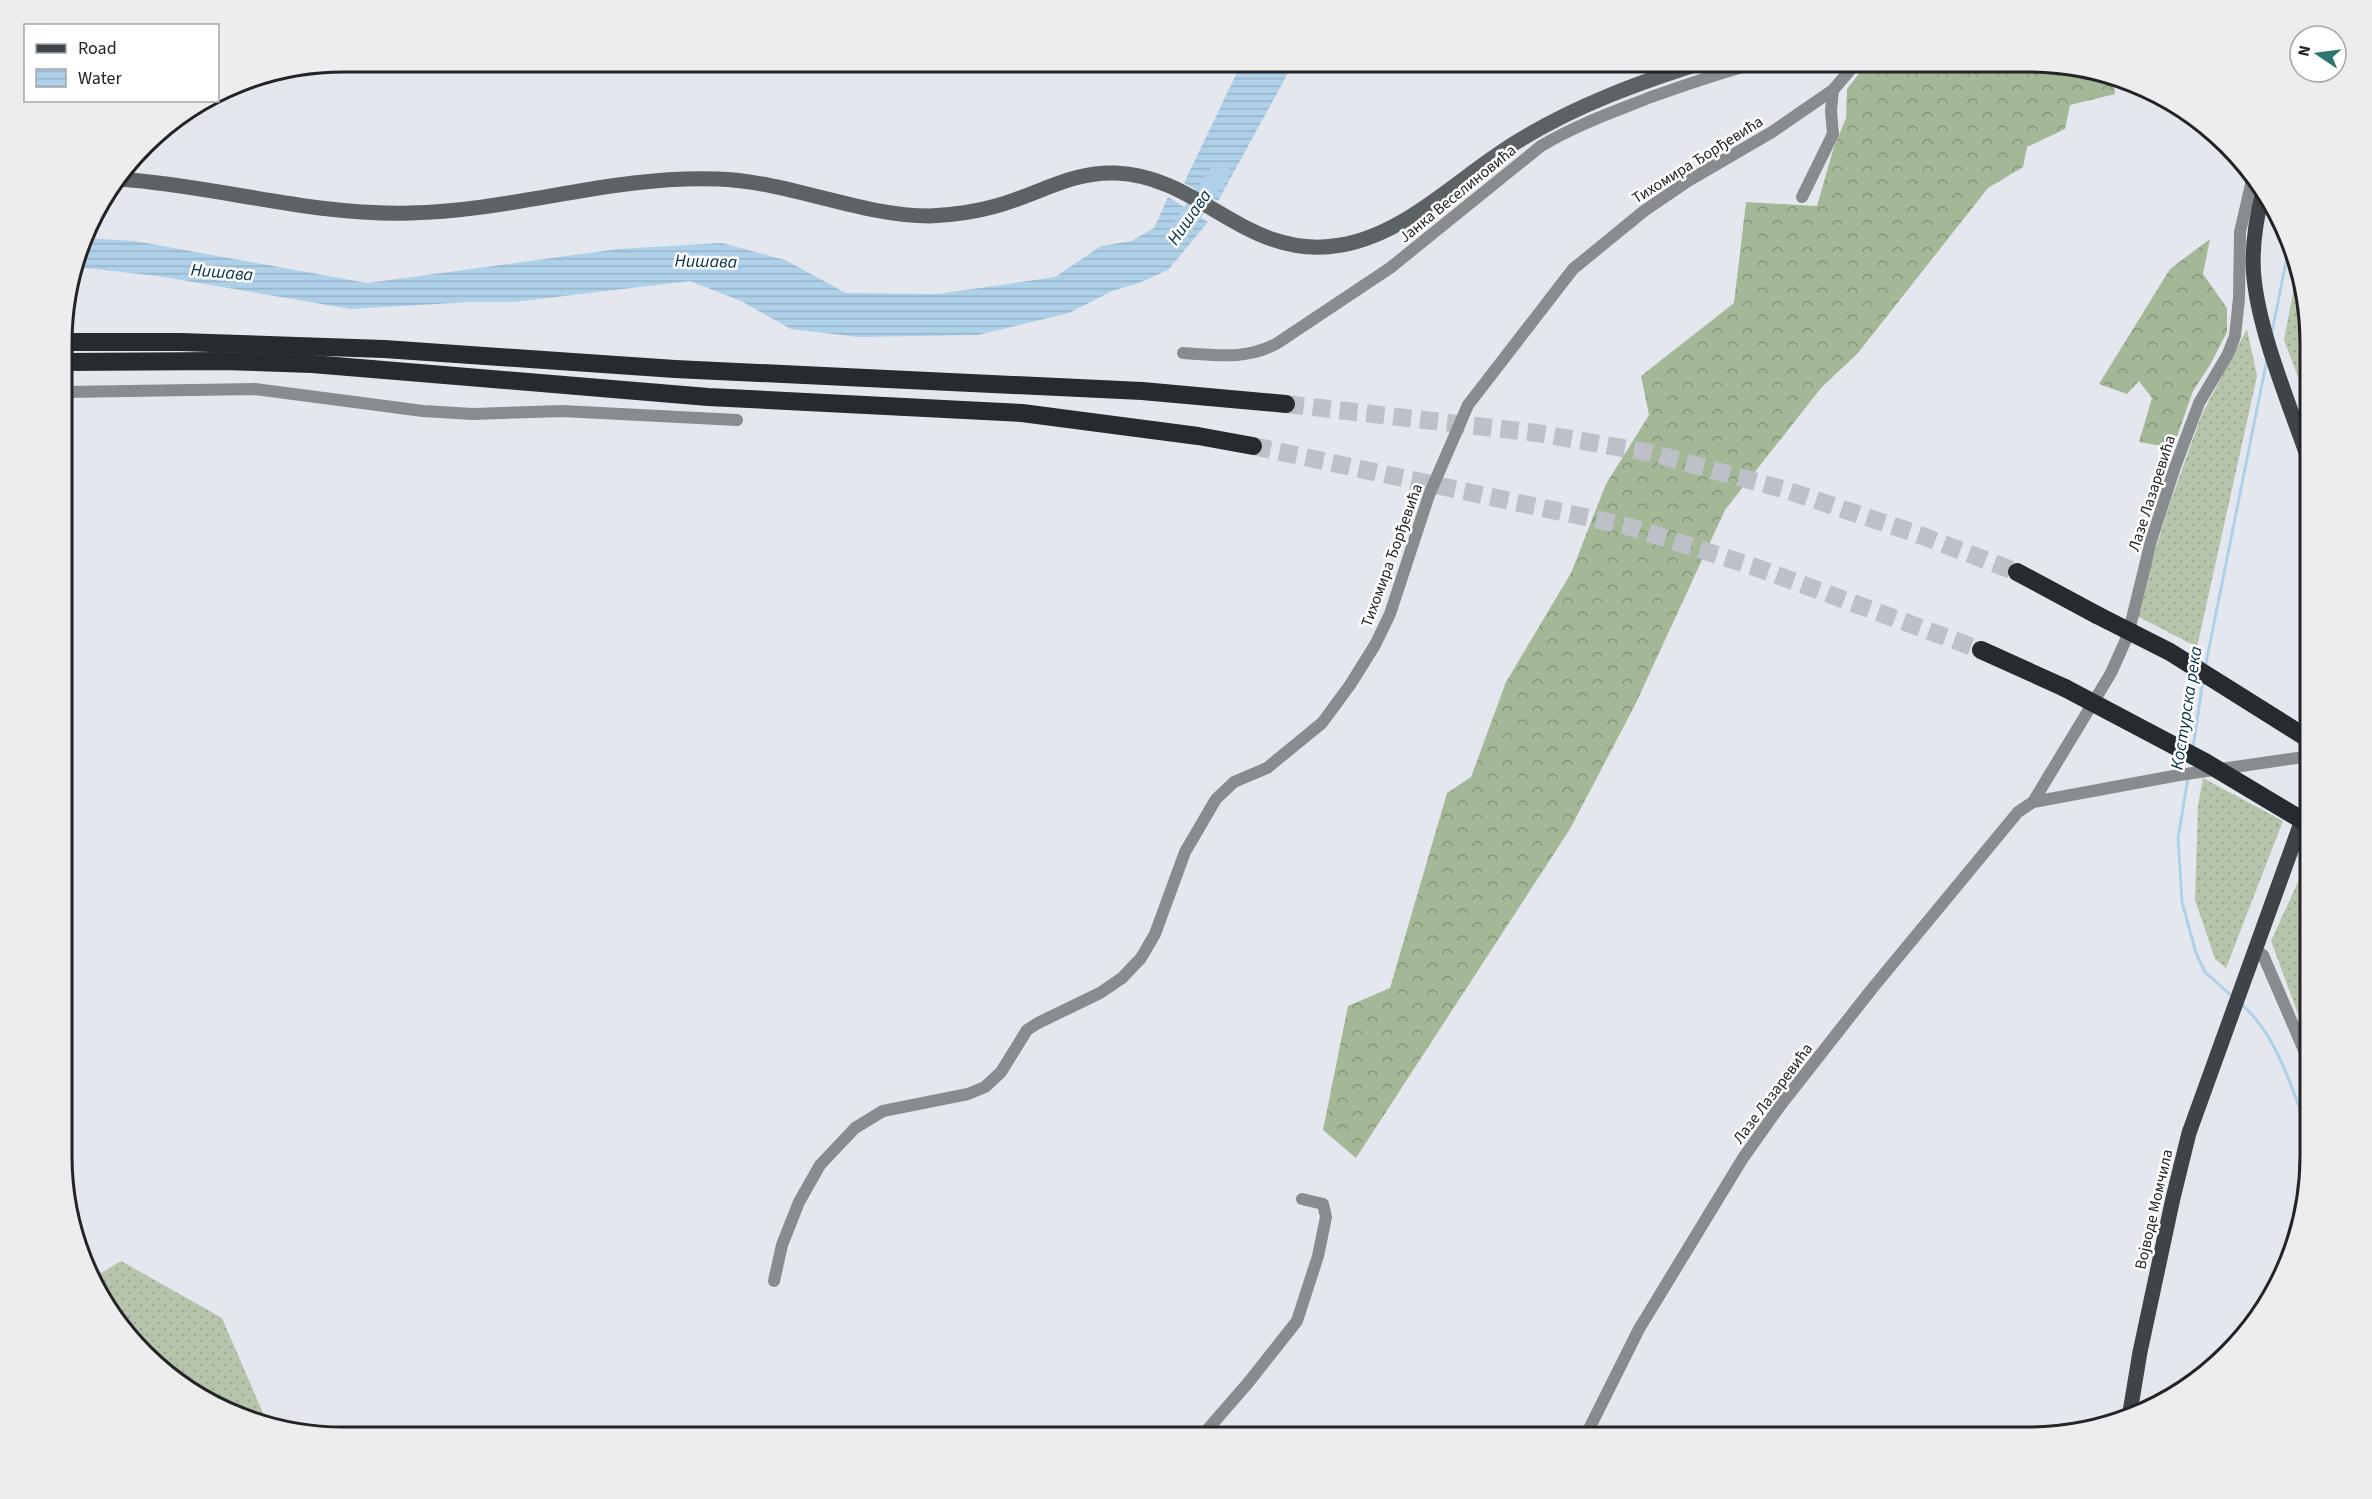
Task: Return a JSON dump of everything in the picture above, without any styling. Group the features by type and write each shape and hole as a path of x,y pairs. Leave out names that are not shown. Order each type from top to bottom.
{"highway":[{"path":"72,342 180,342 373,348 675,369 1142,391 1286,404"},
{"path":"72,362 312,364 767,402 1022,413 1198,436 1252,446"},
{"path":"2017,572 2170,652 2300,734"},
{"path":"1981,650 2065,688 2205,762 2300,819"}],"main road":[{"path":"127,180 285,204 381,214 496,206 656,179 725,179 791,189 890,213 928,216 949,215 999,206 1056,183 1113,172 1144,176 1182,192 1252,232 1280,243 1311,248 1344,245 1386,230 1417,212 1473,170 1546,124 1639,84 1674,72"},
{"path":"2261,203 2255,230 2254,279 2265,331 2300,434"},
{"path":"2254,949 2300,825"},
{"name":"Војводе Момчила","path":"2131,1407 2142,1341 2180,1169 2190,1133 2254,949"}],"street":[{"name":"Јанка Веселиновића","path":"1183,353 1240,355 1259,352 1276,344 1390,268 1541,146 1593,119 1722,72"},
{"name":"Тихомира Ђорђевића","path":"774,1281 782,1245 799,1202 820,1166 855,1128 883,1111 968,1095 985,1087 1001,1072 1027,1030 1111,986 1140,958 1155,934 1185,852 1216,799 1234,782 1267,768 1322,723 1350,685 1375,645 1390,614 1429,495 1468,405 1573,269 1644,211 1688,181 1772,132 1833,90 1848,72"},
{"path":"1802,197 1833,134 1831,111 1833,90"},
{"name":"Лазе Лазаревића","path":"2033,802 2110,673 2128,634 2151,541 2175,466 2199,403 2228,354 2235,336 2239,298 2240,232 2250,187"},
{"path":"72,392 255,389 423,411 473,414 562,411 737,420"},
{"name":"Лазе Лазаревића","path":"1590,1427 1639,1329 1743,1158 1787,1098 1954,888 2018,812 2033,802 2196,772 2300,757"},
{"path":"2254,949 2263,955 2300,1041"},
{"path":"1210,1427 1297,1321 1318,1256 1326,1217 1323,1204 1302,1199"}],"green space":[{"path":"1860,72 2029,72 2064,74 2099,81 2114,85 2115,94 2070,105 2065,129 2027,147 2023,167 1988,188 1858,353 1821,388 1725,510 1635,705 1570,829 1356,1158 1323,1130 1348,1006 1390,988 1447,793 1471,777 1506,682 1571,573 1606,484 1649,415 1641,376 1734,303 1746,202 1817,206 1833,150 1846,118 1847,89"},
{"path":"2210,239 2203,274 2227,308 2227,332 2193,391 2173,448 2139,442 2152,398 2139,381 2127,394 2099,384 2170,269"},
{"path":"2294,287 2298,308 2300,382 2284,340"},
{"path":"2247,329 2257,376 2197,647 2135,615 2170,503 2202,414"},
{"path":"2203,778 2283,821 2226,968 2215,959 2195,900 2198,805"},
{"path":"2300,878 2300,1019 2271,941"},
{"path":"121,1261 222,1318 263,1413 262,1415 207,1391 164,1360 128,1321 108,1292 99,1274"}],"water":[{"path":"1237,72 1289,72 1218,201 1184,183"},
{"path":"1168,197 1208,222 1168,270 1139,283 1112,291 1069,313 978,335 857,337 791,329 741,301 690,281 514,302 470,302 351,309 158,276 83,268 93,238 135,241 367,283 618,249 722,243 785,260 846,293 938,294 1055,277 1101,246 1131,241 1154,228"}],"waterway":[{"name":"Нишава","path":"1178,234 1220,172"},
{"name":"Костурска река","path":"2272,332 2287,258"},
{"name":"Костурска река","path":"2205,668 2267,359"},
{"name":"Костурска река","path":"2193,748 2203,680"},
{"name":"Костурска река","path":"2188,778 2178,838 2182,902 2196,953 2205,972 2233,997"},
{"name":"Костурска река","path":"2240,1003 2253,1016 2274,1047 2300,1108"}],"tunnel":[{"path":"1286,404 1537,433 1651,453 1786,490 1917,534 2017,572"},
{"path":"1253,446 1627,526 1752,566 1981,650"}]}
